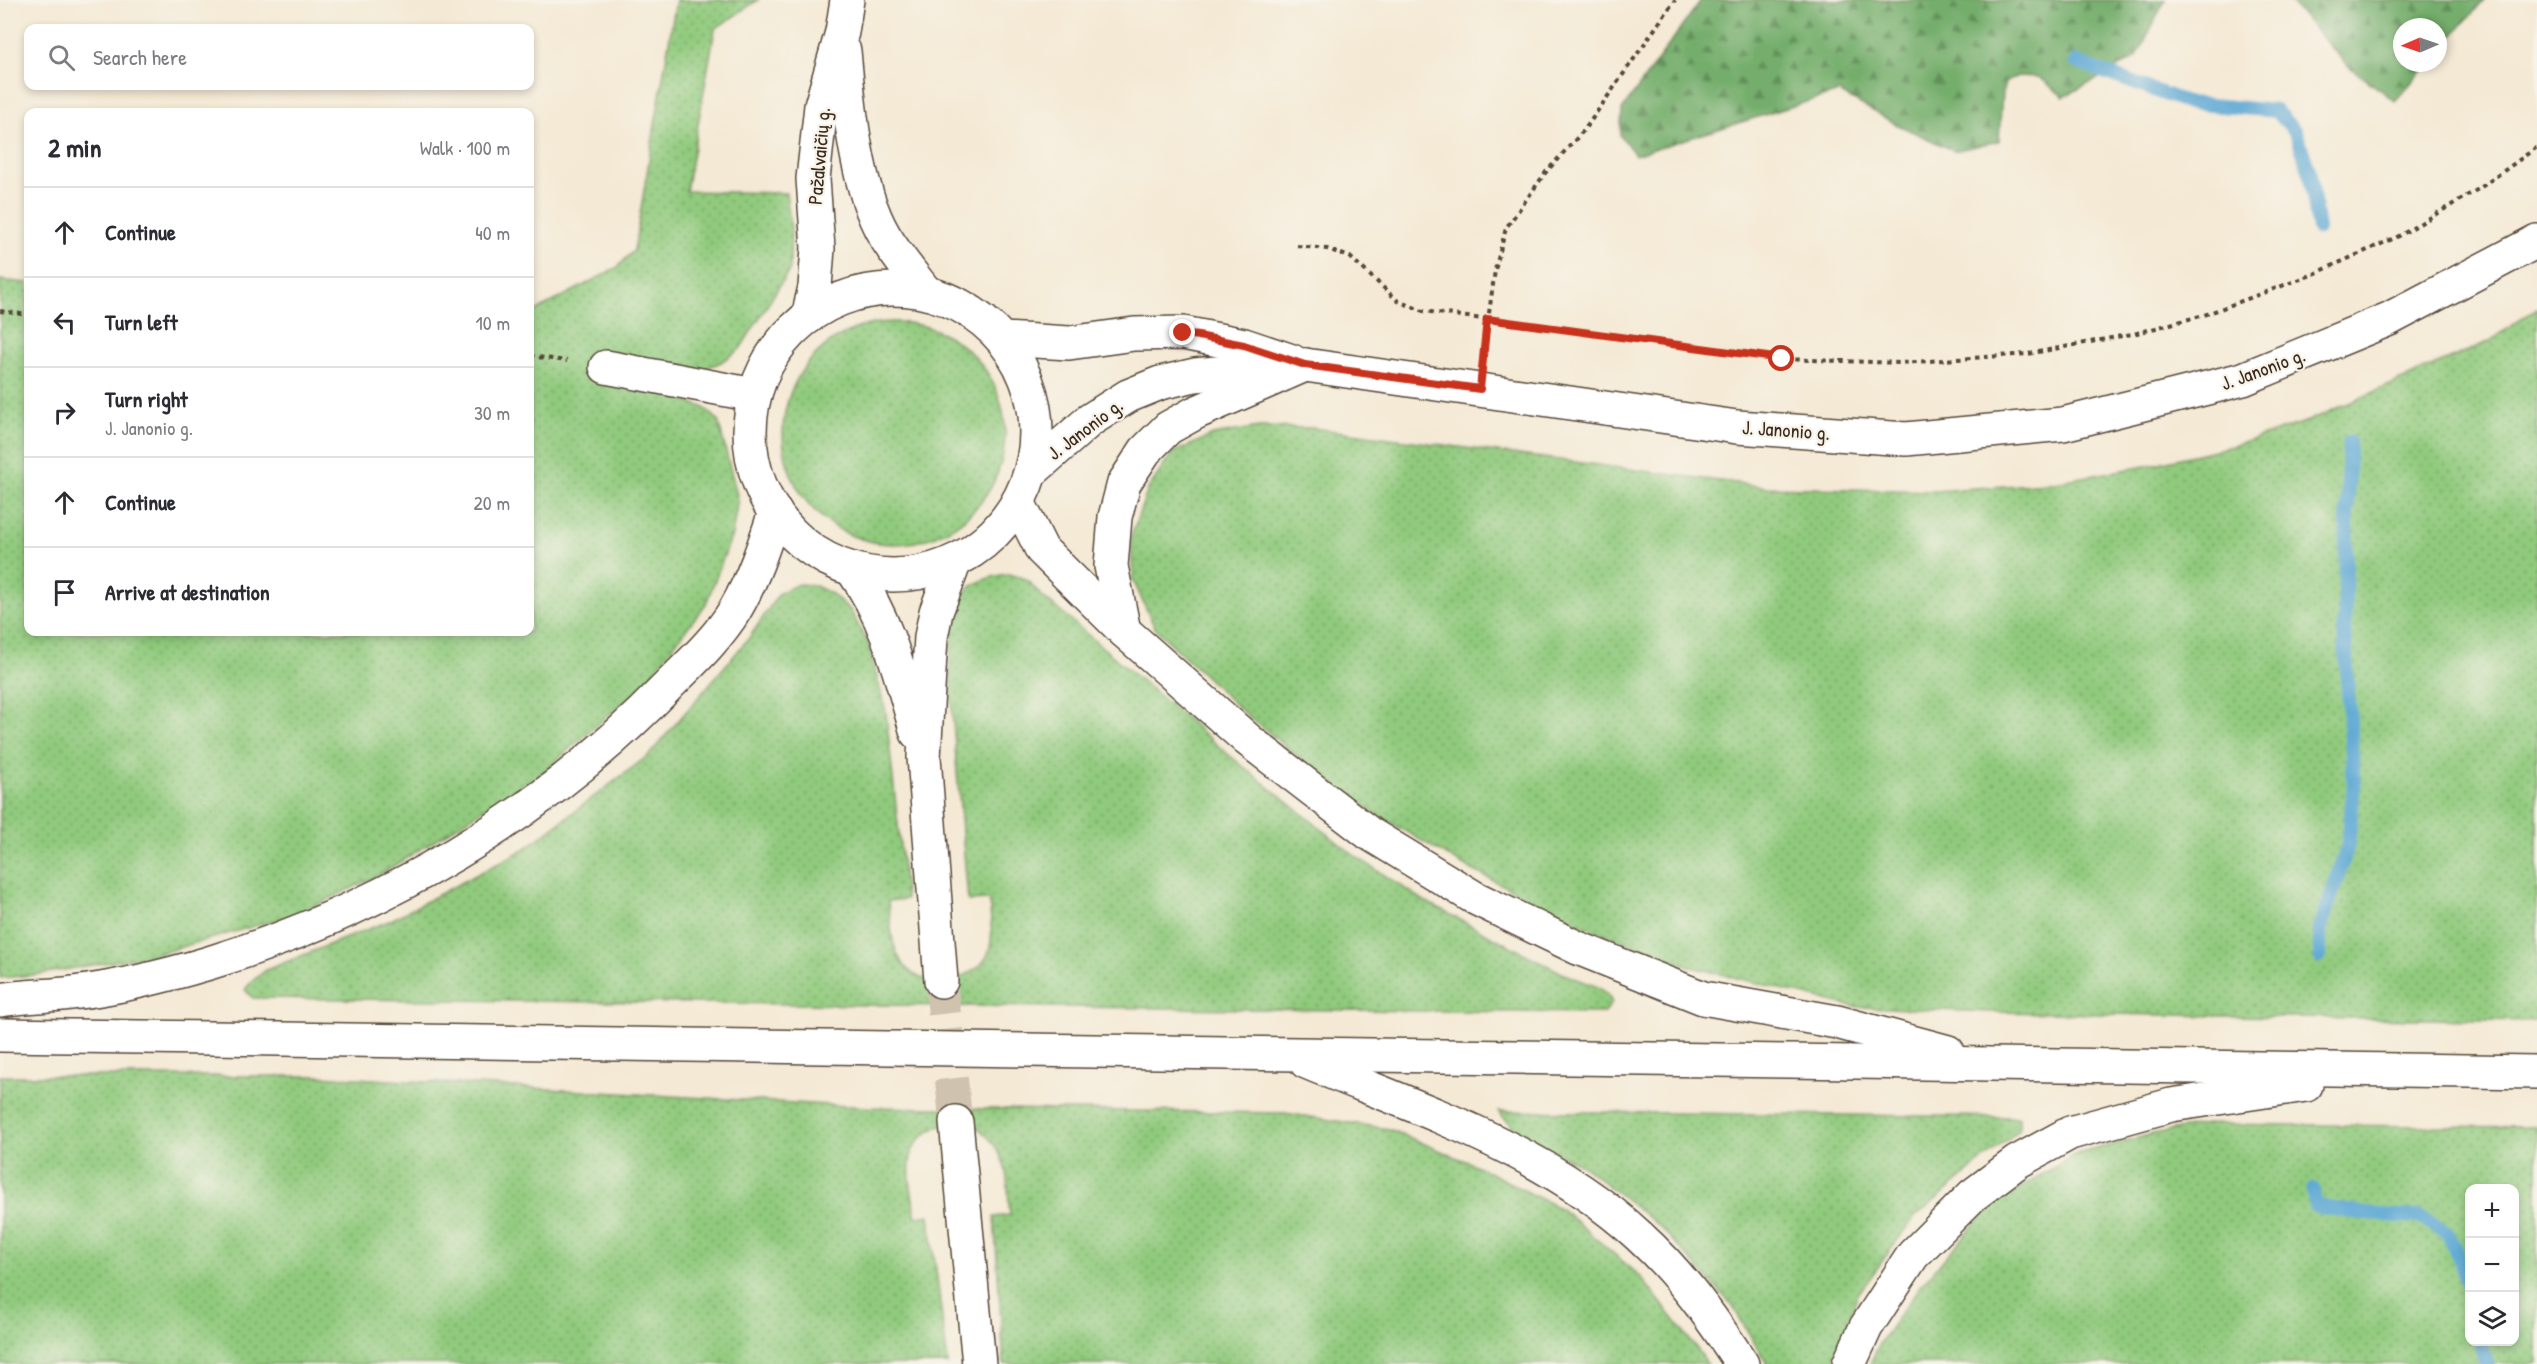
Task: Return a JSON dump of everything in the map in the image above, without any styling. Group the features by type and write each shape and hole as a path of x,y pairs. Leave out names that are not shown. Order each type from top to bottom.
{"main road":[{"name":"Pažalvaičių g.","path":"808,317 815,287 818,248 813,179 821,106 842,32 847,0"},
{"name":"Pažalvaičių g.","path":"842,32 849,106 863,179 884,234 925,291"},
{"name":"J. Janonio g.","path":"1031,472 1090,420 1128,396 1160,382 1195,375 1305,365 1737,427 1906,440 2063,424 2243,379 2389,319 2537,241"},
{"path":"894,288 925,291 963,307 981,318 1003,339 1022,369 1033,402 1037,437 1031,472 1018,502 1001,526 980,546 955,561 930,570 905,575 879,574 852,569 822,556 796,537 775,512 757,476 750,436 754,395 766,366 784,339 808,317 834,301 863,291 894,288"},
{"path":"1003,339 1069,343 1134,334 1183,333 1244,345 1305,365"},
{"path":"1124,631 1111,566 1115,517 1124,483 1145,451 1168,428 1195,413 1305,365"},
{"path":"606,367 754,395"},
{"path":"1018,502 1041,549 1124,631 1248,740 1370,834 1475,898 1578,948 1703,998 1837,1022 1996,1065"},
{"path":"0,1000 74,993 142,980 208,963 270,942 361,904 448,859 552,790 643,712 698,655 734,613 755,572 775,512"},
{"path":"941,981 924,758 931,637 936,612 955,561"},
{"path":"852,569 868,592 889,636 924,758"},
{"path":"0,1035 2537,1072"},
{"path":"1290,1055 1503,1145 1562,1177 1639,1236 1684,1283 1742,1364"},
{"path":"1849,1364 1866,1327 1913,1256 1973,1195 2017,1162 2070,1133 2171,1105 2403,1070"},
{"path":"956,1122 979,1364"}],"path":[{"path":"1480,389 1487,319 1495,270 1506,228 1546,172 1585,129 1675,0"},
{"path":"1297,246 1327,249 1350,257 1398,301 1423,311 1782,359 1901,363 2028,354 2137,333 2204,315 2314,274 2400,236 2480,188 2537,147"},
{"path":"0,311 24,314"}],"green space":[{"path":"676,0 758,0 715,29 686,191 786,193 791,228 790,269 740,349 721,362 700,371 643,387 703,407 718,420 738,499 732,535 706,604 643,685 543,772 381,874 300,913 157,954 35,975 0,978 0,280 24,283 24,636 534,636 534,312 618,267 634,250"},
{"path":"1701,0 2165,0 2137,57 2064,97 2039,77 2018,76 2008,80 2002,92 1999,141 1954,151 1896,124 1839,92 1635,155 1620,135 1622,110"},
{"path":"2289,0 2484,0 2447,42 2447,18 2393,18 2393,72 2421,72 2395,101 2348,66"},
{"path":"2537,308 2537,1021 1992,1012 1855,1007 1692,967 1581,925 1461,864 1351,799 1243,712 1155,628 1133,580 1131,536 1148,489 1172,453 1213,435 1259,427 1313,428 1767,487 1933,491 2048,483 2146,466 2236,445 2308,421 2490,341"},
{"path":"894,322 916,324 936,330 964,347 980,363 997,391 1003,411 1005,433 1003,455 997,475 980,503 964,519 936,536 916,542 894,544 872,542 852,536 824,519 808,503 791,475 785,455 783,433 785,411 791,391 808,363 824,347 852,330 872,324"},
{"path":"1009,574 1026,579 1041,595 1229,755 1355,856 1426,902 1564,974 1598,987 1608,994 1612,1003 1604,1013 253,998 245,990 266,970 391,920 523,850 649,755 749,638 779,593 798,584 814,585 832,594 850,610 868,643 886,713 906,899 888,901 896,950 911,973 922,978 946,980 959,978 980,965 987,956 991,943 991,928 989,900 968,901 951,699 952,634 956,614 965,592 983,580"},
{"path":"0,1076 320,1076 866,1107 1285,1113 1389,1129 1477,1166 1561,1209 1640,1276 1707,1364 1004,1364 994,1217 1010,1215 1006,1170 995,1146 981,1130 963,1122 953,1122 942,1125 920,1139 910,1159 916,1217 929,1215 948,1364 0,1364"},
{"path":"1498,1111 2019,1117 2019,1130 1915,1217 1858,1294 1832,1364 1767,1364 1732,1305 1660,1227 1585,1167 1517,1131"},
{"path":"2205,1124 2537,1127 2537,1364 1870,1364 1879,1344 1920,1286 1991,1206 2076,1154 2153,1134"}],"waterway":[{"path":"2076,62 2189,103 2276,111 2296,132 2310,173 2318,229"},
{"path":"2320,956 2320,929 2348,845 2354,785 2344,628 2349,442"},
{"path":"2313,1189 2315,1206 2366,1214 2419,1217 2447,1232 2461,1262 2469,1292"},
{"path":"2482,1346 2487,1364"}],"tunnel":[{"path":"941,981 956,1122"}],"route":[{"path":"1183,333 1244,345 1305,365 1480,389 1487,319 1782,359"}]}
